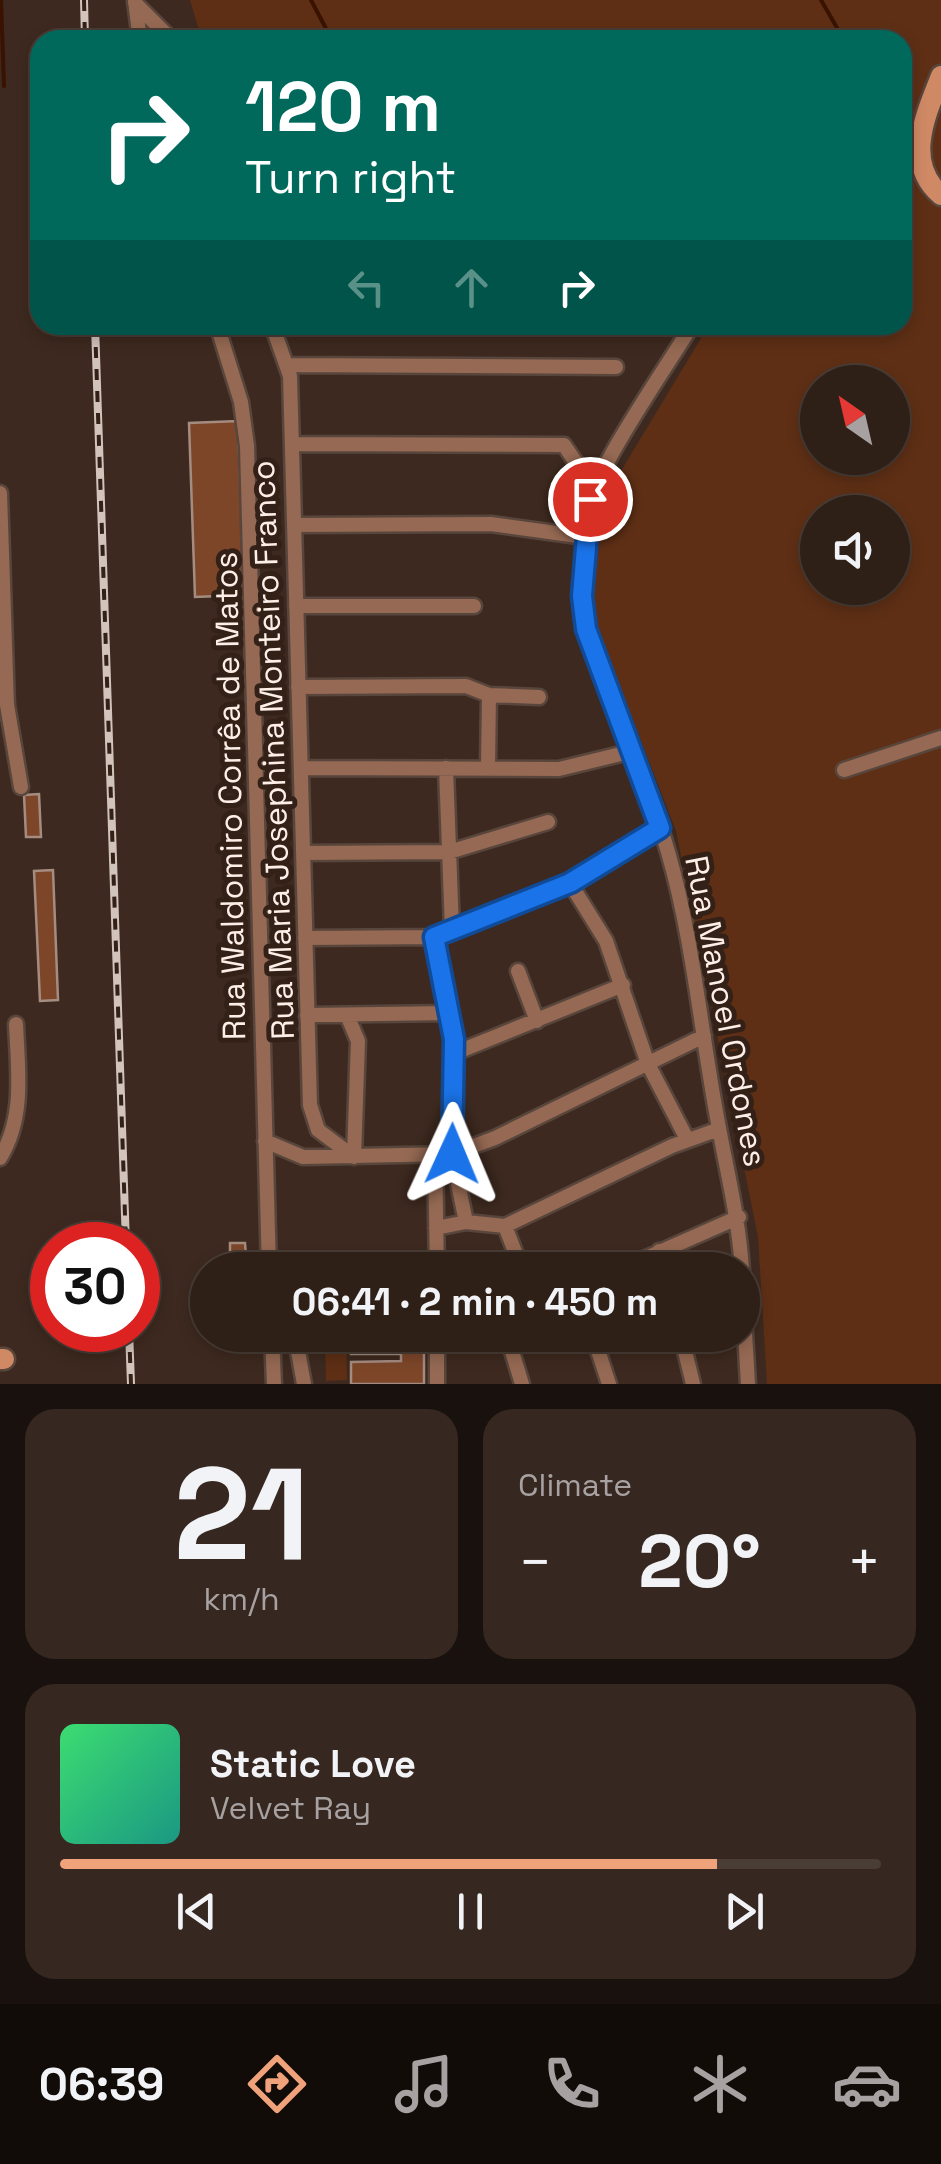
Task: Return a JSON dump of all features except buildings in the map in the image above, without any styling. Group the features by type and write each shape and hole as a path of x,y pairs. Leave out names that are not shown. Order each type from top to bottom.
{"street":[{"path":"135,1 139,30"},
{"path":"135,1 163,30"},
{"path":"941,76 926,112 919,151 926,177 941,195"},
{"name":"Rua Waldomiro Corrêa de Matos","path":"219,335 241,402 247,446 257,687 269,1252"},
{"name":"Rua Maria Josephina Monteiro Franco","path":"276,335 288,366 292,444 312,1116 318,1130 354,1157"},
{"name":"Rua Manoel Ordones","path":"686,335 594,489 585,537 586,629 628,752 660,828 692,958 719,1129 739,1217 741,1252"},
{"path":"288,366 616,367"},
{"path":"292,444 564,445 594,489"},
{"path":"0,494 7,706 20,787"},
{"path":"294,524 491,524 585,537"},
{"path":"296,606 474,606"},
{"path":"298,687 466,686 489,695 539,697"},
{"path":"488,768 489,695"},
{"path":"844,770 941,738"},
{"path":"300,768 574,767 628,752"},
{"path":"446,768 452,930"},
{"path":"303,853 449,852 548,822"},
{"path":"305,938 434,937 570,883 660,828"},
{"path":"570,883 606,940 648,1064 687,1139"},
{"path":"434,937 455,1054 452,1154 466,1222"},
{"path":"518,971 537,1021"},
{"path":"455,1054 623,985"},
{"path":"307,1016 450,1012"},
{"path":"347,1014 358,1041 354,1157"},
{"path":"0,1158 12,1136 18,1109 16,1024"},
{"path":"265,1141 302,1156 452,1154 494,1138 704,1036"},
{"path":"436,1228 466,1222 504,1226 687,1139 719,1129"},
{"path":"435,1155 436,1252"},
{"path":"659,1251 739,1217"},
{"path":"504,1226 515,1252"},
{"path":"273,1352 274,1384"},
{"path":"298,1352 304,1384"},
{"path":"437,1352 437,1384"},
{"path":"512,1352 522,1384"},
{"path":"599,1352 609,1384"},
{"path":"685,1352 693,1384"},
{"path":"746,1352 748,1384"}],"shaded area":[{"path":"190,0 941,0 941,1384 767,1384 758,1237 676,831 591,612 595,514 703,335 912,335 912,30 199,30"},
{"path":"325,1352 346,1352 347,1380 326,1381"}],"waterway":[{"path":"1,0 4,86"},
{"path":"311,0 327,30"},
{"path":"821,0 838,30"}],"railway":[{"path":"84,0 85,30"},
{"path":"95,335 125,1222"},
{"path":"130,1352 131,1384"}],"route":[{"path":"452,1154 454,1039 434,937 570,883 637,838 660,828 628,752 586,629 582,596 590,499"}]}
